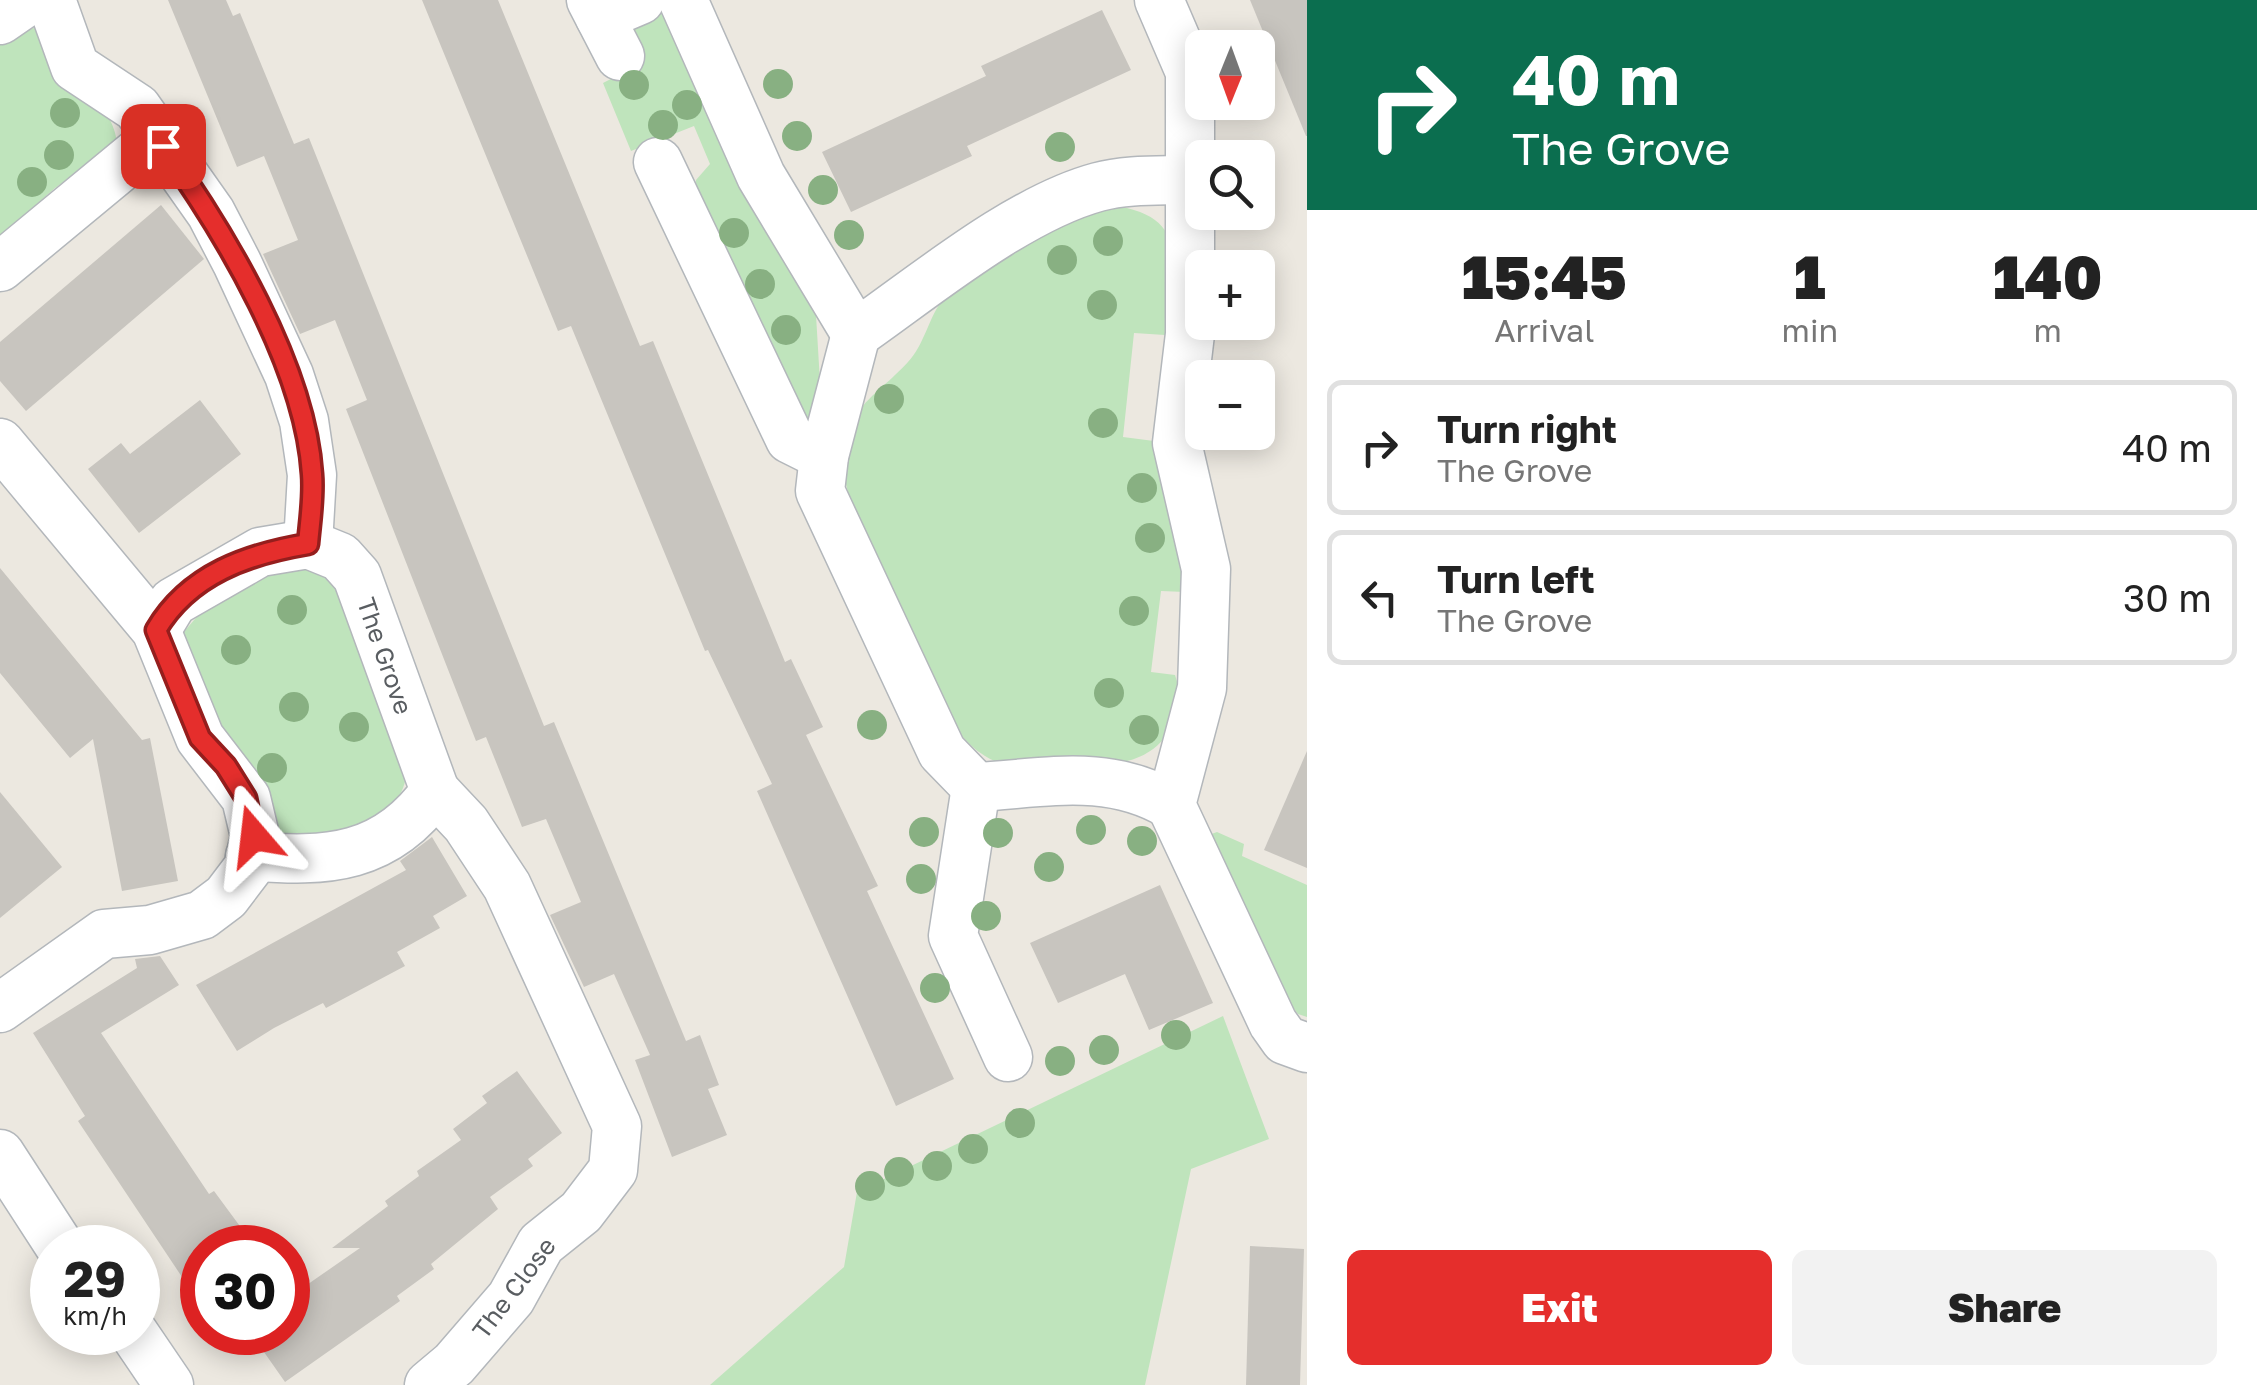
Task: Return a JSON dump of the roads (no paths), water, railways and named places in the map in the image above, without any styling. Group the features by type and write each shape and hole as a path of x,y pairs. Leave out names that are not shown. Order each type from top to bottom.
{"street":[{"path":"0,20 29,0"},
{"path":"52,0 75,67 136,108 210,213 290,375 304,422 312,475 308,544 260,552 209,578 173,602 156,630"},
{"path":"683,0 760,176 856,334"},
{"path":"1159,0 1190,72 1189,140"},
{"path":"0,267 157,137"},
{"path":"658,162 790,439 824,456"},
{"path":"1185,180 1097,187 1050,208 974,250 856,334 824,456 820,491 890,648 942,752 976,786 1109,780 1140,787 1171,805 1272,1023 1285,1040 1307,1048"},
{"path":"1171,805 1202,688 1206,569 1177,443 1190,334 1189,230"},
{"path":"0,443 156,630 200,738 226,766 246,798 254,836 248,868 226,898 202,915 150,930 104,934 0,1008"},
{"name":"The Grove","path":"308,544 340,557 357,576 435,792 466,824 507,886 548,970"},
{"path":"976,786 967,822 952,936 1008,1056"},
{"path":"250,856 334,859 376,844 416,818 435,792"},
{"name":"The Close","path":"430,1385 454,1364 511,1298 541,1244 581,1212 613,1170 617,1126 548,970"},
{"path":"7,1184 42,1225"},
{"path":"149,1355 169,1385"}]}
